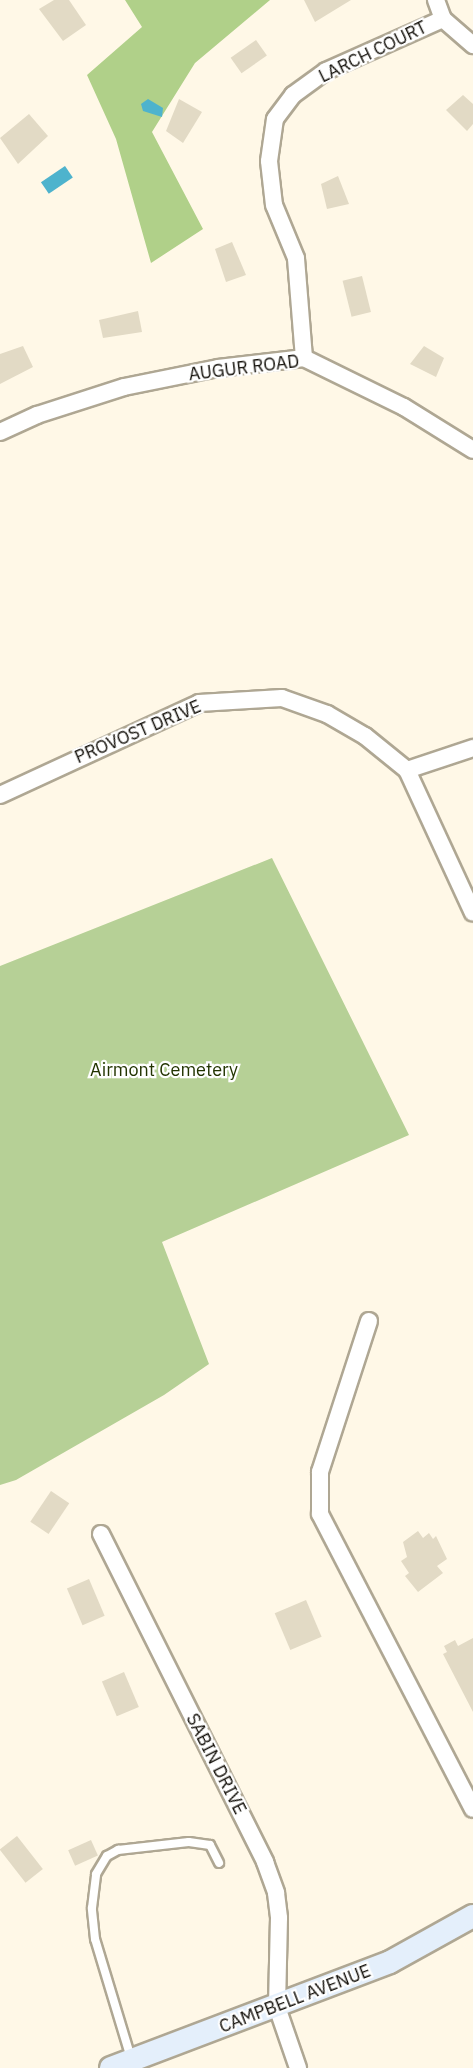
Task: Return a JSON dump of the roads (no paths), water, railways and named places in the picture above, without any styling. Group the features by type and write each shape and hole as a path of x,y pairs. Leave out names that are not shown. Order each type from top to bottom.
{"street":[{"path":"435,0 443,19 473,45"},
{"name":"LARCH COURT","path":"304,358 296,258 274,205 269,161 275,119 292,94 326,71 443,19"},
{"name":"AUGUR ROAD","path":"0,432 37,415 124,387 218,368 304,358 404,407 473,450"},
{"name":"PROVOST DRIVE","path":"0,795 199,703 242,699 282,698 327,714 365,736 407,770"},
{"path":"473,748 407,770 473,913"},
{"path":"369,1321 320,1472 320,1514 473,1809"},
{"name":"SABIN DRIVE","path":"100,1534 265,1862 276,1893 279,1918 277,2007"},
{"name":"CAMPBELL AVENUE","path":"121,2065 390,1962 473,1916"},
{"path":"277,2007 298,2068"}],"lane":[{"path":"121,2065 95,1939 92,1908 96,1874 107,1856 118,1850 189,1842 210,1845 219,1863"}],"water":[{"path":"148,99 163,108 162,117 143,111 141,104"},
{"path":"65,166 73,178 49,194 41,182"}],"park label":[{"name":"Airmont Cemetery","path":"164,1070"}]}
